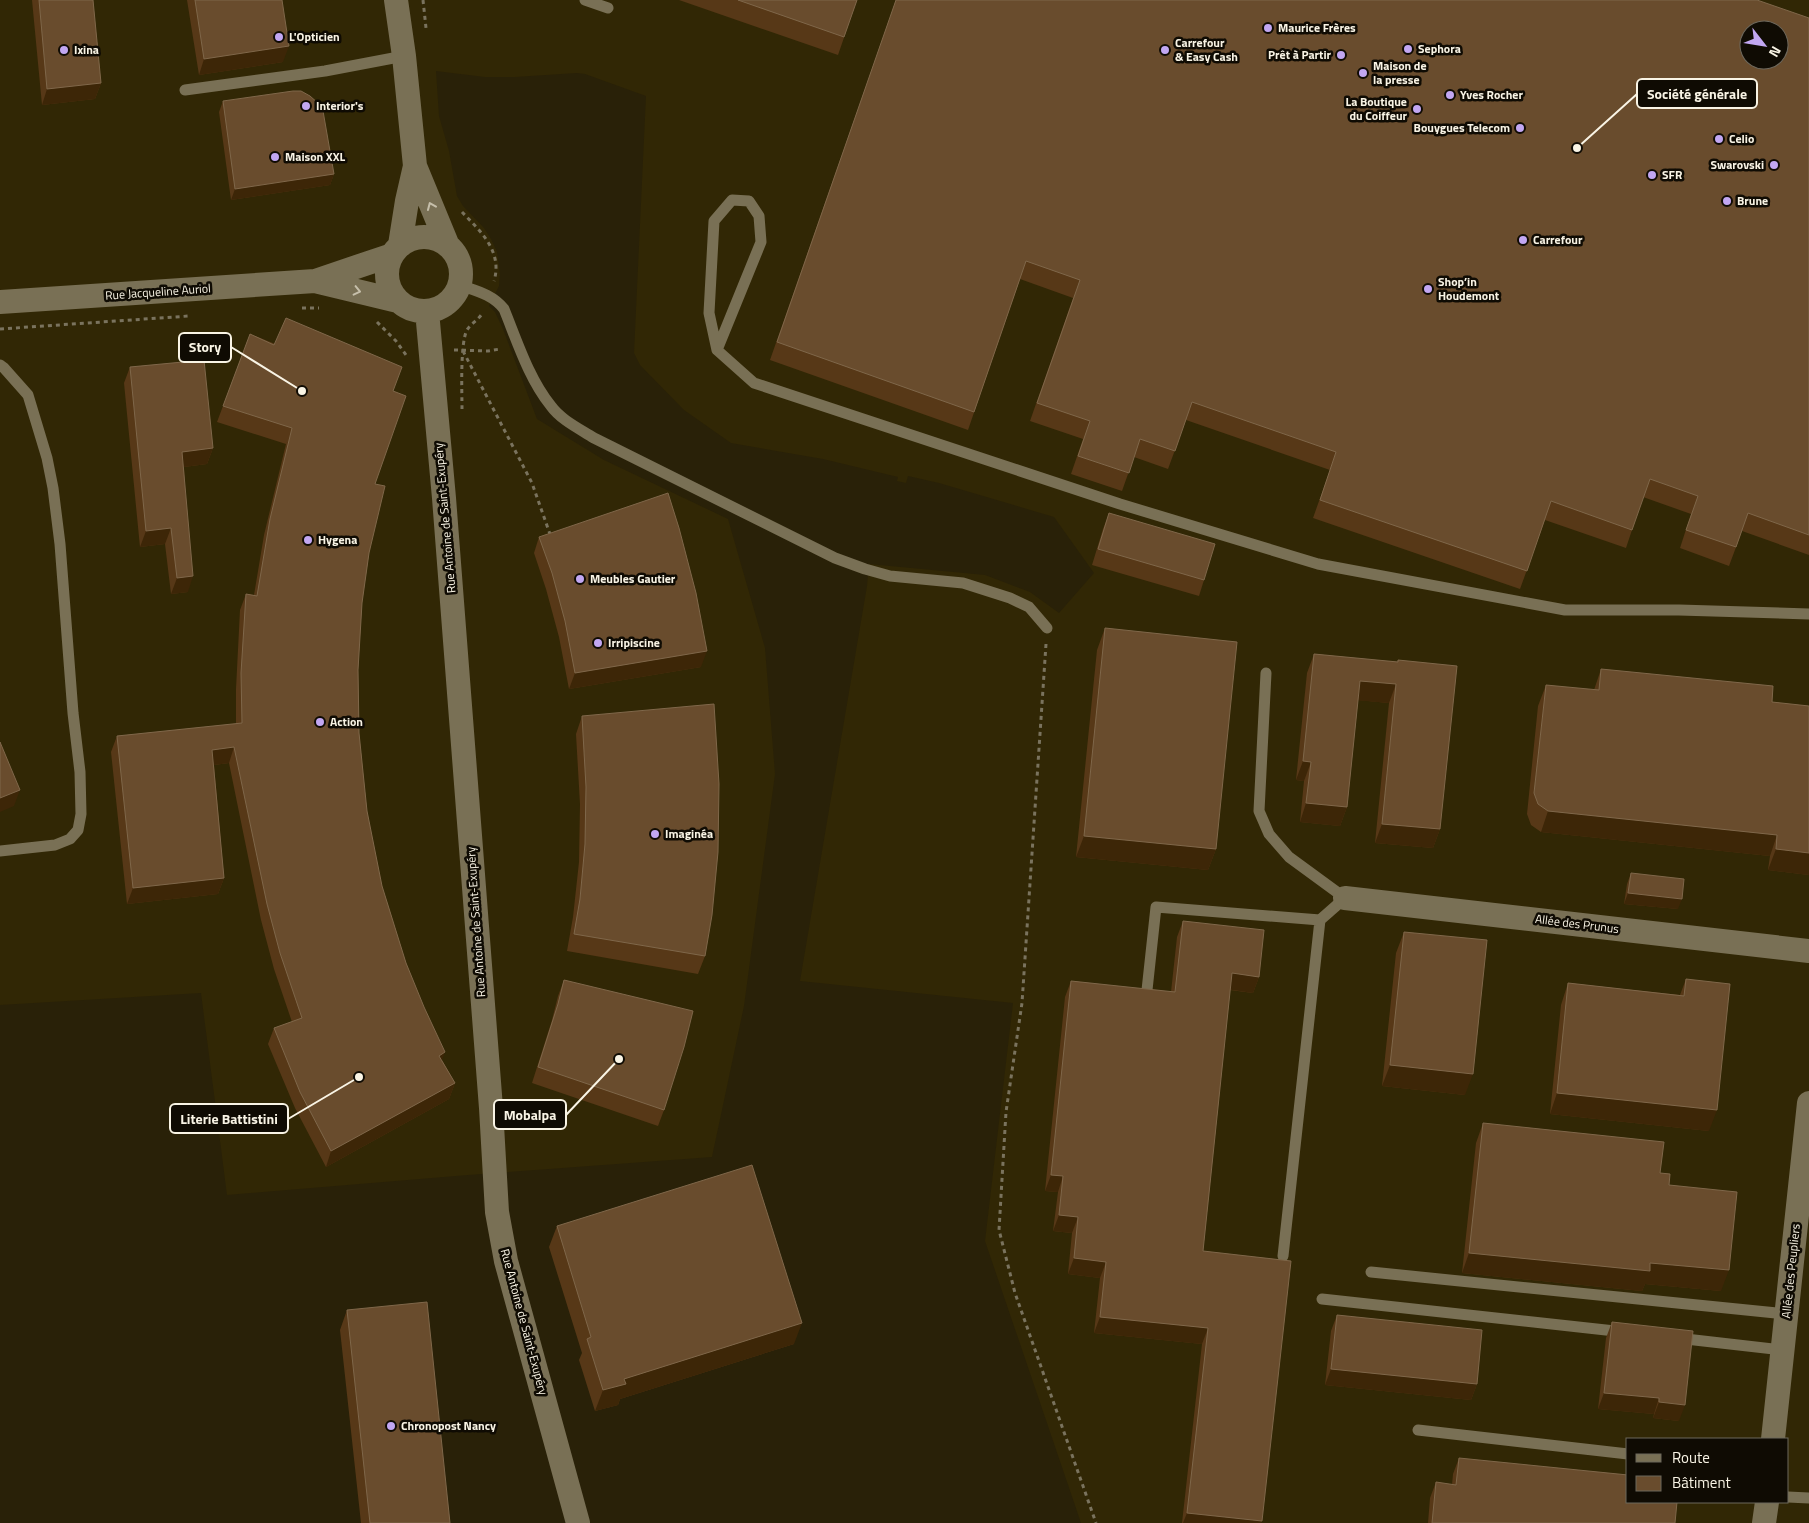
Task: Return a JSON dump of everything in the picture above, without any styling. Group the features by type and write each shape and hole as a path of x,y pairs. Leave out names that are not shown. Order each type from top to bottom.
{"street":[{"path":"396,0 404,56 415,166 448,246 459,262 461,273 459,285 454,295 445,304 426,311 411,308 398,300 390,290 387,269 396,250 415,166"},
{"path":"396,250 412,238 425,237 437,239 448,246"},
{"name":"Rue Jacqueline Auriol","path":"316,281 396,250"},
{"name":"Rue Jacqueline Auriol","path":"0,302 316,281 398,300"},
{"name":"Rue Antoine de Saint-Exupéry","path":"426,311 448,548 491,1108 497,1212 506,1260 578,1523"},
{"name":"Allée des Prunus","path":"1345,898 1809,951"},
{"name":"Allée des Peupliers","path":"1773,1438 1809,1104"},
{"path":"1764,1523 1767,1503"}],"lane":[{"path":"585,0 608,8"},
{"path":"185,90 325,71 404,56"},
{"path":"717,350 761,242 759,216 748,201 732,200 714,220 708,313 717,350 754,383 1120,504 1318,564 1565,610 1679,610 1809,614"},
{"path":"459,285 490,296 497,301 504,309 534,378 551,407 594,438 835,558 890,576 963,583 1010,598 1029,607 1047,628"},
{"path":"0,365 28,395 47,458 53,488 60,544 73,713 80,772 81,814 78,830 70,839 55,845 0,851"},
{"path":"1266,673 1259,811 1269,834 1288,857 1345,898 1320,920 1283,1256"},
{"path":"1147,990 1156,907 1320,920"},
{"path":"1372,1272 1786,1314"},
{"path":"1322,1299 1636,1334"},
{"path":"1665,1337 1782,1350"},
{"path":"1418,1430 1626,1454"},
{"path":"1789,1497 1809,1498"}],"path":[{"path":"460,210 489,241 496,262 496,277 490,296 480,317 467,330 462,351 462,409"},
{"path":"293,308 320,308"},
{"path":"0,329 194,315"},
{"path":"371,319 378,323 396,341 407,356 430,348 488,351 519,346"},
{"path":"462,351 532,484 553,542"},
{"path":"1047,628 1022,1003 1006,1112 999,1230 1015,1292 1096,1523"}],"shaded area":[{"path":"0,0 1809,0 1809,1523 1081,1523 985,1241 1013,1003 800,981 867,586 869,564 985,575 1030,592 1059,613 1094,573 1054,517 939,483 908,476 906,483 897,481 898,477 823,459 731,443 684,410 640,365 634,353 646,96 585,74 485,77 436,71 439,116 449,151 457,196 463,206 484,228 497,252 500,274 499,286 489,306 495,312 503,329 537,419 604,460 728,519 765,648 775,774 744,1006 712,1157 227,1195 201,993 0,1005"}],"building":[{"name":"Ixina","path":"39,0 93,0 101,83 47,89"},
{"path":"195,0 282,0 289,46 204,59"},
{"path":"738,0 857,0 844,37"},
{"name":"Shop’in Houdemont","path":"896,0 1757,0 1809,18 1809,535 1748,513 1736,547 1686,530 1698,496 1650,479 1632,530 1551,501 1527,571 1320,500 1336,452 1192,402 1175,451 1140,439 1129,473 1078,456 1090,421 1037,403 1080,280 1026,261 974,412 777,342"},
{"name":"Maison XXL","path":"301,91 310,96 319,104 323,111 334,174 235,189 223,101"},
{"path":"286,318 402,367 393,391 406,396 375,484 385,486 369,553 362,603 358,670 359,733 367,811 382,886 406,963 445,1052 439,1056 455,1083 331,1151 300,1092 274,1028 302,1018 280,953 267,904 234,747 212,750 224,878 133,888 117,736 242,723 241,673 246,594 257,596 270,519 292,428 223,406 250,334 274,345"},
{"path":"204,360 213,448 182,452 193,576 177,578 171,528 146,531 130,367"},
{"path":"668,493 696,593 707,651 575,673 565,621 552,573 539,537"},
{"path":"1109,513 1215,544 1204,580 1098,549"},
{"path":"1105,628 1237,642 1216,849 1084,836"},
{"path":"1314,654 1457,666 1440,829 1382,824 1396,684 1360,681 1347,807 1306,803 1311,762 1303,761"},
{"path":"1601,669 1773,686 1772,702 1809,706 1809,853 1776,849 1777,835 1548,811 1538,804 1534,793 1546,685 1599,690"},
{"name":"Imaginéa","path":"714,704 719,784 718,852 712,915 705,956 574,934 580,899 585,844 586,787 582,716"},
{"path":"0,742 20,790 0,798"},
{"path":"1631,873 1684,879 1682,899 1628,893"},
{"path":"1183,921 1264,930 1259,977 1232,973 1203,1251 1291,1261 1262,1521 1187,1513 1208,1328 1100,1317 1106,1262 1074,1258 1078,1217 1059,1215 1063,1176 1051,1175 1071,981 1175,992"},
{"path":"1404,932 1487,940 1473,1074 1390,1065"},
{"path":"1686,979 1730,984 1717,1110 1557,1093 1568,983 1684,996"},
{"path":"564,980 693,1011 664,1110 538,1067"},
{"path":"1483,1123 1664,1142 1660,1173 1670,1174 1669,1185 1737,1192 1729,1270 1650,1263 1650,1271 1469,1253"},
{"path":"752,1165 802,1323 624,1379 626,1384 603,1390 587,1339 591,1337 557,1226"},
{"name":"Chronopost Nancy","path":"427,1302 450,1523 370,1523 347,1310"},
{"path":"1337,1315 1482,1330 1477,1384 1331,1369"},
{"path":"1612,1322 1693,1331 1685,1405 1659,1402 1659,1398 1604,1393"},
{"path":"1459,1458 1626,1475 1626,1503 1677,1503 1675,1523 1432,1523 1436,1482 1456,1485"}],"place":[{"name":"Maurice Frères","path":"1268,28"},
{"name":"L'Opticien","path":"279,37"},
{"name":"Sephora","path":"1408,49"},
{"name":"Ixina","path":"64,50"},
{"name":"Carrefour & Easy Cash","path":"1165,50"},
{"name":"Prêt à Partir","path":"1341,55"},
{"name":"Maison de la presse","path":"1363,73"},
{"name":"Yves Rocher","path":"1450,95"},
{"name":"Interior's","path":"306,106"},
{"name":"La Boutique du Coiffeur","path":"1417,109"},
{"name":"Bouygues Telecom","path":"1520,128"},
{"name":"Celio","path":"1719,139"},
{"name":"Société générale","path":"1577,148"},
{"name":"Maison XXL","path":"275,157"},
{"name":"Swarovski","path":"1774,165"},
{"name":"SFR","path":"1652,175"},
{"name":"Brune","path":"1727,201"},
{"name":"Carrefour","path":"1523,240"},
{"name":"Shop’in Houdemont","path":"1428,289"},
{"name":"Story","path":"302,391"},
{"name":"Hygena","path":"308,540"},
{"name":"Meubles Gautier","path":"580,579"},
{"name":"Irripiscine","path":"598,643"},
{"name":"Action","path":"320,722"},
{"name":"Imaginéa","path":"655,834"},
{"name":"Mobalpa","path":"619,1059"},
{"name":"Literie Battistini","path":"359,1077"},
{"name":"Chronopost Nancy","path":"391,1426"}]}
